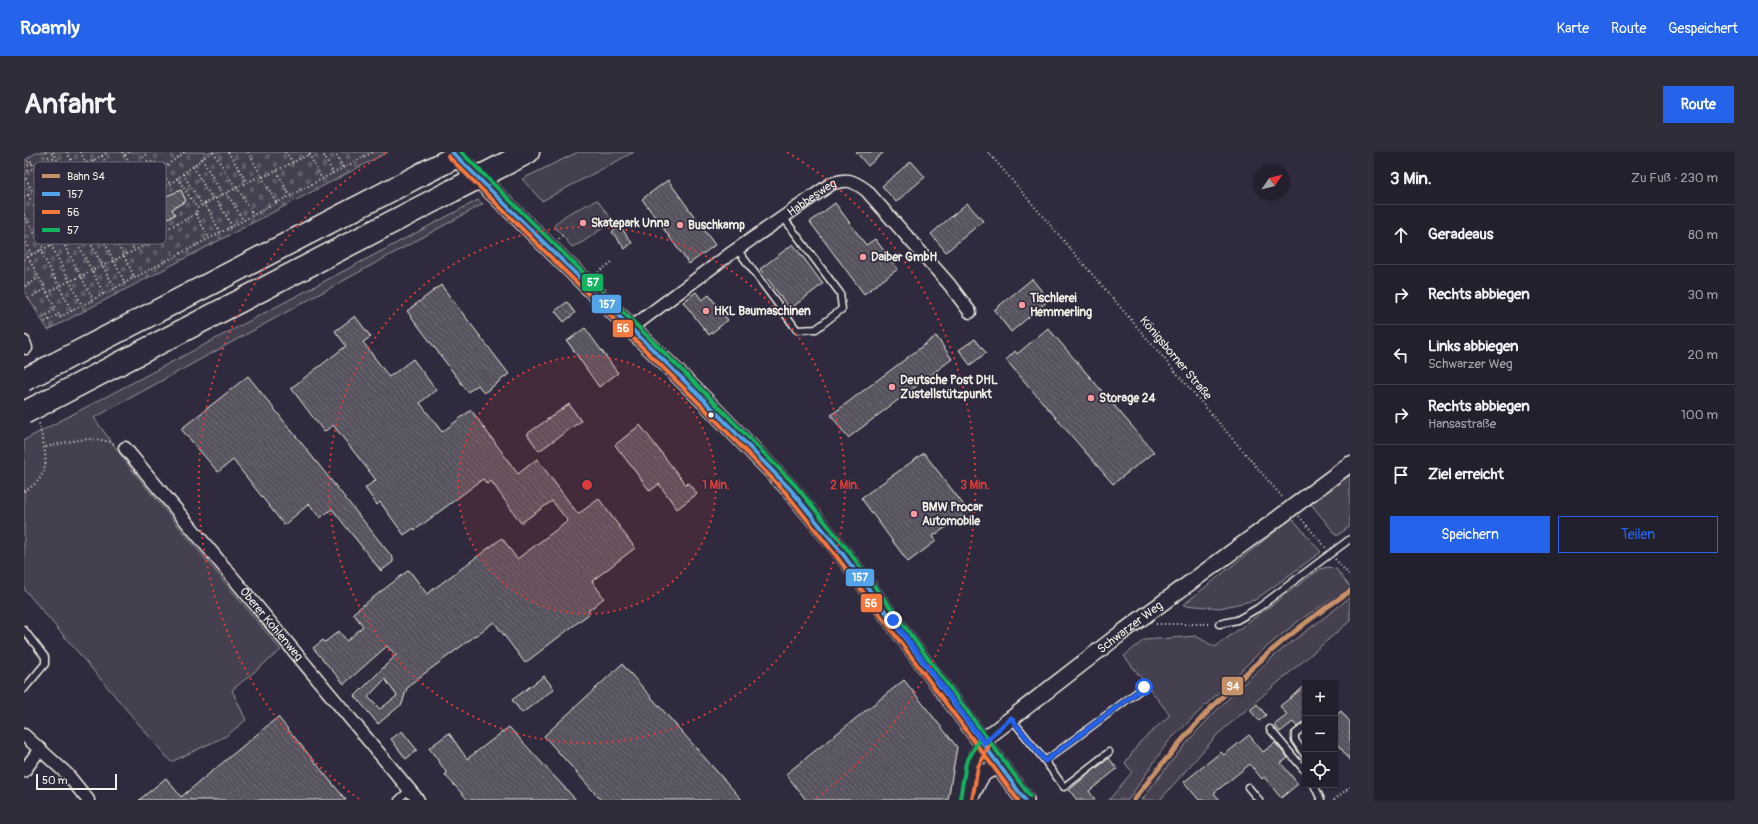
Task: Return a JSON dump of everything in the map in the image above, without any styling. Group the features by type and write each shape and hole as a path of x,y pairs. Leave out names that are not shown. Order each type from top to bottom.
{"highway":[{"path":"24,380 465,152"},
{"path":"24,412 519,157"}],"main road":[{"path":"452,152 705,401 790,489 842,553 1025,800"}],"street":[{"name":"Habbesweg","path":"631,328 737,249 830,184 842,180 855,182 866,190 948,284 970,312"},
{"name":"Oberer Kohlenweg","path":"124,448 418,800"},
{"name":"Schwarzer Weg","path":"966,800 972,765 984,743 1011,718 1124,631 1288,514 1306,497 1350,464"},
{"path":"24,735 67,774 88,800"},
{"path":"24,771 40,749"},
{"path":"970,800 982,774 992,768 1002,768"}],"lane":[{"path":"737,249 797,330 816,329 842,309 840,293 783,217"},
{"path":"1219,624 1237,620 1258,608 1350,539"},
{"path":"24,630 45,657 45,664 24,689"},
{"path":"1045,761 1144,687"},
{"path":"1011,718 1064,787 1109,752"},
{"path":"1270,729 1302,767"},
{"path":"1302,729 1296,734 1295,740 1302,750"},
{"path":"1248,787 1259,800"},
{"path":"398,800 409,790"}],"path":[{"path":"67,152 72,162"},
{"path":"80,152 86,162"},
{"path":"122,152 130,162"},
{"path":"125,155 129,152"},
{"path":"137,162 150,152"},
{"path":"166,166 185,152"},
{"path":"166,186 212,152 237,188 253,215"},
{"path":"228,152 247,182"},
{"path":"248,152 263,176 276,202"},
{"path":"285,152 293,162"},
{"path":"322,152 333,173"},
{"path":"335,152 343,168"},
{"path":"28,257 60,317 289,195 343,168 367,153 373,152"},
{"name":"Königsborner Straße","path":"988,152 1285,499"},
{"path":"48,157 54,153 58,162"},
{"path":"92,161 107,153"},
{"path":"196,208 247,182 277,170 311,153 322,179"},
{"path":"44,162 55,156"},
{"path":"102,156 105,162"},
{"path":"202,159 223,195"},
{"path":"24,164 30,160 34,168 24,174 25,180 33,192 24,197"},
{"path":"24,167 32,163"},
{"path":"192,166 213,200"},
{"path":"277,170 289,195"},
{"path":"183,174 202,205"},
{"path":"166,178 170,184"},
{"path":"177,178 196,208 196,214 209,238"},
{"path":"226,193 243,220"},
{"path":"28,195 34,206"},
{"path":"216,198 232,226"},
{"path":"205,203 220,232"},
{"path":"24,214 34,233"},
{"path":"166,229 196,214"},
{"path":"24,239 32,254"},
{"path":"39,244 72,311"},
{"path":"66,244 93,299"},
{"path":"78,244 104,294"},
{"path":"91,244 115,288"},
{"path":"106,244 125,283"},
{"path":"118,244 135,278"},
{"path":"131,244 134,250"},
{"path":"24,259 51,245 82,305"},
{"path":"47,292 146,245"},
{"path":"584,283 613,261"},
{"path":"25,286 40,278"},
{"path":"33,296 45,289"},
{"path":"43,317 56,309"},
{"path":"45,322 59,314"},
{"path":"24,491 40,480 44,471 46,447 89,438 105,440 124,448"},
{"path":"1288,514 1331,554 1350,576"},
{"path":"1154,624 1161,622 1219,624"},
{"path":"1334,800 1350,787"}],"green space":[{"path":"37,152 388,152 48,330 24,291 24,161"},
{"path":"578,152 634,152 542,201 522,179"},
{"path":"478,200 483,204 94,418 132,470 281,650 232,690 246,720 226,736 171,762 24,589 24,440"},
{"name":"Skatepark Unna","path":"597,200 613,221 583,242 572,247 554,226 569,213"},
{"path":"1350,475 1350,526 1337,536 1310,503"},
{"path":"1292,518 1321,552 1255,600 1220,608 1183,605"},
{"path":"1328,567 1336,569 1350,587 1300,620 1258,654 1168,742 1128,800 1109,800 1132,772 1125,763 1140,742 1170,715 1124,656 1144,640 1196,636 1215,647 1320,569"},
{"path":"1350,597 1350,621 1218,734 1160,800 1142,800 1185,745 1232,695 1276,654"}],"building":[{"path":"856,152 884,152 868,166"},
{"path":"911,161 925,177 896,202 882,186"},
{"path":"668,180 715,245 689,264 642,199"},
{"path":"181,190 186,201 172,209 175,215 167,218 166,196"},
{"name":"Daiber GmbH","path":"835,203 866,245 875,239 898,269 864,294 810,222"},
{"path":"967,203 983,221 946,252 931,234"},
{"path":"620,226 632,243 625,249 612,232"},
{"path":"793,244 823,284 790,309 760,269"},
{"name":"Tischlerei Hemmerling","path":"1032,279 1049,300 1011,332 994,310"},
{"path":"441,285 509,374 484,393 478,385 468,392 407,311"},
{"name":"HKL Baumaschinen","path":"696,292 702,300 709,295 728,320 709,335 683,302"},
{"path":"567,302 575,313 564,322 555,311"},
{"path":"355,316 371,337 363,342 389,377 413,359 436,390 420,403 442,432 471,410 518,474 537,459 578,514 599,499 635,548 592,581 604,598 588,611 590,613 525,663 494,622 409,685 410,686 407,688 402,704 378,724 355,696 396,655 387,646 344,684 313,648 323,640 325,642 339,631 347,641 363,626 353,613 409,570 427,594 502,538 517,559 568,521 552,501 521,523 491,481 487,484 483,479 415,530 414,528 404,535 380,502 377,505 365,488 376,480 333,425 324,432 291,388 346,346 335,331","holes":["385,679 397,696 380,709 368,697"]},
{"path":"585,328 618,373 599,387 567,341"},
{"path":"1048,328 1154,452 1113,484 1006,360 1015,351 1017,354"},
{"name":"Deutsche Post DHL Zustellstützpunkt","path":"936,336 952,359 848,438 831,415"},
{"path":"975,339 986,353 970,365 959,350"},
{"path":"248,376 393,558 393,562 381,571 332,509 320,518 309,504 284,525 233,460 218,472 181,429"},
{"path":"569,404 581,421 539,451 527,434"},
{"path":"640,425 686,485 688,483 697,494 677,509 659,484 650,491 615,445"},
{"name":"BMW Procar Automobile","path":"924,453 969,512 933,536 936,541 908,562 861,498"},
{"path":"622,664 742,800 601,800 544,736"},
{"path":"544,676 554,689 522,713 512,700"},
{"path":"904,680 957,747 948,800 806,800 786,774"},
{"path":"1302,688 1302,724 1297,727 1293,722 1280,732 1274,725 1287,715 1280,706"},
{"path":"1257,704 1266,715 1259,721 1251,711 1251,709"},
{"path":"1341,711 1350,722 1350,760 1338,745 1338,714"},
{"path":"278,717 346,800 139,800 166,778 181,797"},
{"path":"509,727 576,800 468,800 445,775 447,773 429,748 449,733 467,759"},
{"path":"402,731 417,750 406,759 391,739"},
{"path":"1249,735 1263,752 1275,743 1288,758 1281,763 1298,784 1281,798 1264,777 1262,779 1250,764 1214,793 1220,800 1199,800 1184,782 1221,752 1224,755"},
{"path":"1109,758 1117,769 1089,791 1095,800 1077,800 1069,790"}],"rail line":[{"name":"S4","path":"1134,800 1182,740 1233,686 1288,637 1318,613 1350,591"}],"transit line":[{"name":"157","path":"452,152 705,401 790,489 842,553 1025,800"},
{"name":"57","path":"461,152 709,397 795,485 847,549 1030,796"},
{"name":"56","path":"448,156 701,405 786,493 837,557 1018,800"},
{"name":"57","path":"960,799 966,763 979,740"},
{"name":"56","path":"972,800 978,767 989,746"}],"place":[{"name":"Skatepark Unna","path":"583,223"},
{"name":"Buschkamp","path":"680,225"},
{"name":"Daiber GmbH","path":"863,257"},
{"name":"Tischlerei Hemmerling","path":"1022,305"},
{"name":"HKL Baumaschinen","path":"706,311"},
{"name":"Deutsche Post DHL Zustellstützpunkt","path":"892,387"},
{"name":"Storage 24","path":"1091,398"},
{"name":"BMW Procar Automobile","path":"914,514"}],"route":[{"path":"893,620 984,743 990,735 1011,718 1045,761 1144,687"}]}
